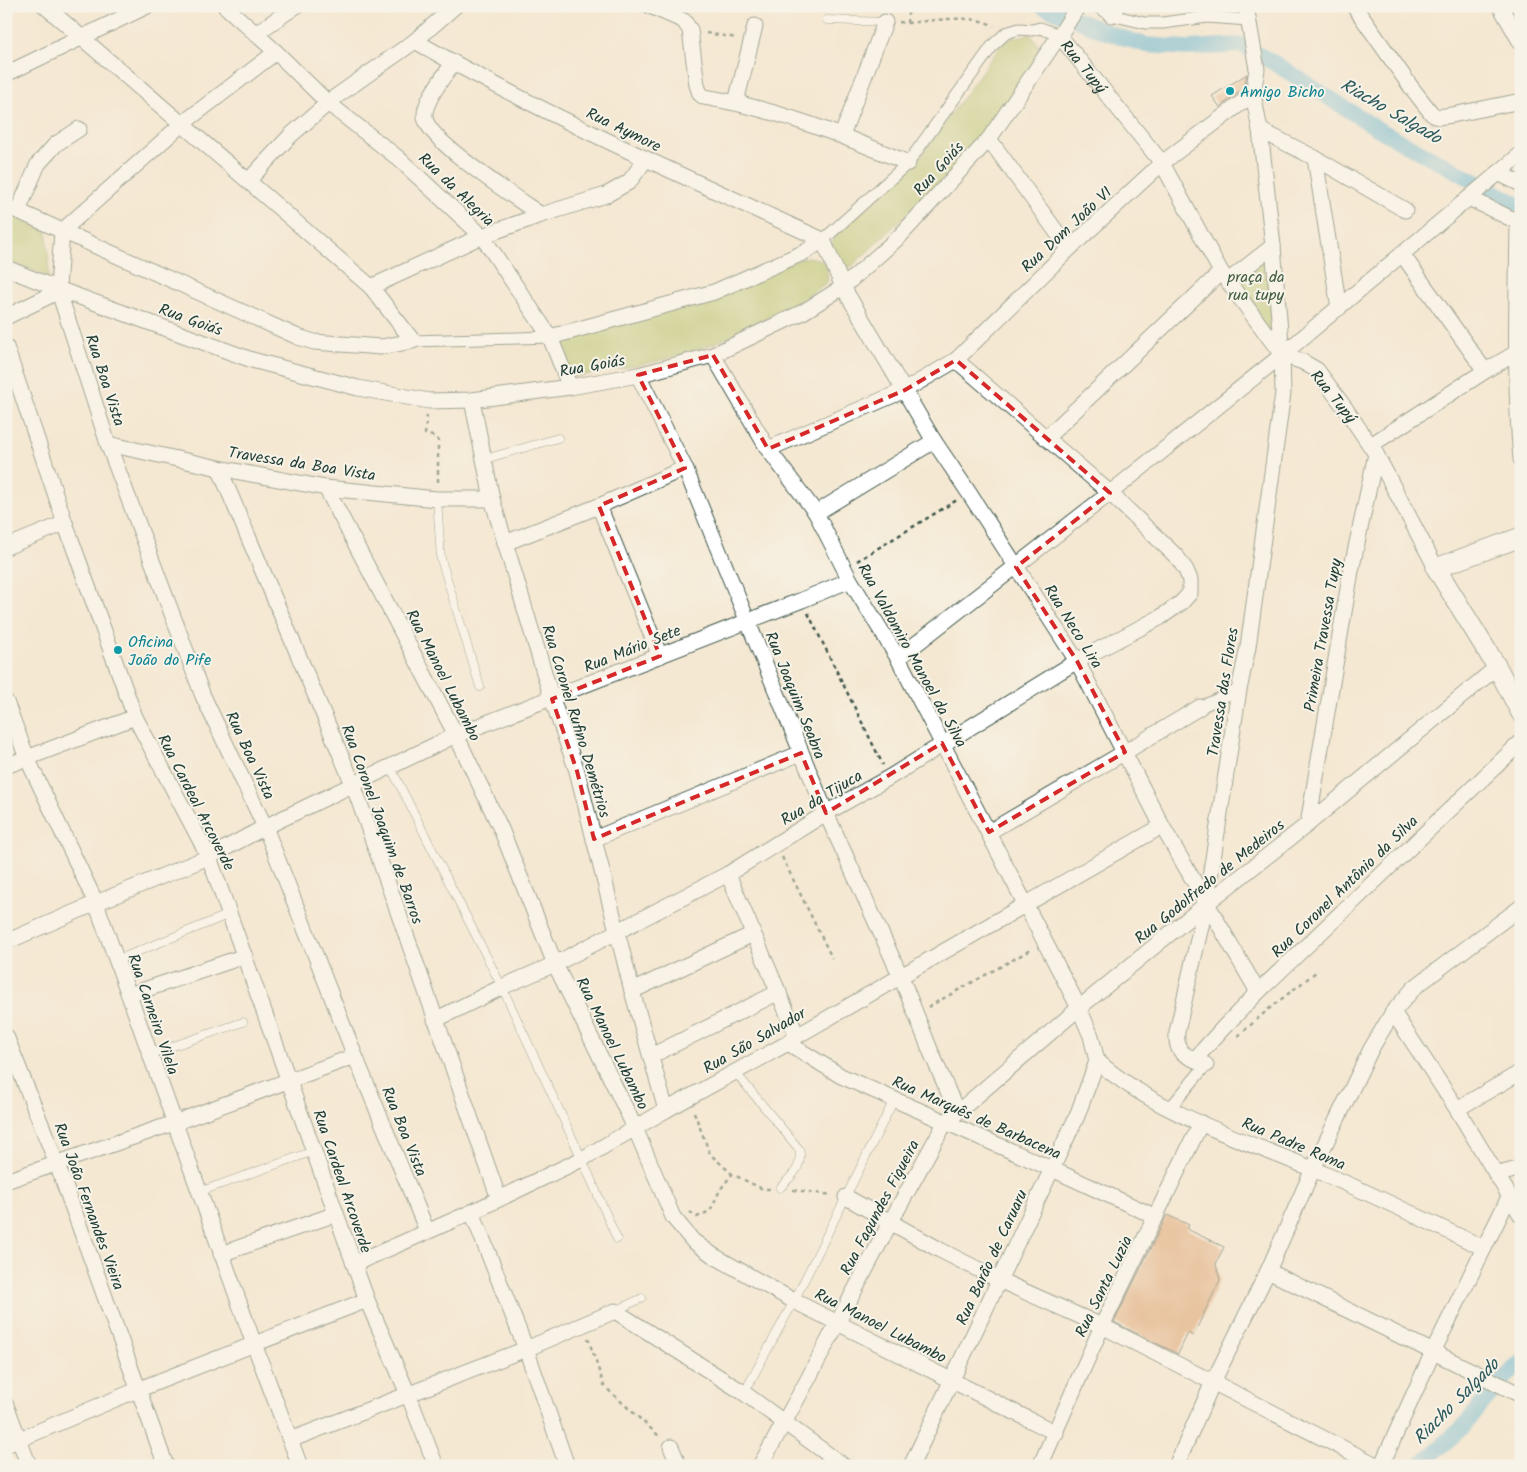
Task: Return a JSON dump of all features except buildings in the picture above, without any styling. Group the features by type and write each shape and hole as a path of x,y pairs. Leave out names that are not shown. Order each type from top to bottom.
{"street":[{"path":"46,6 371,287 413,341 550,338 714,292 805,252 823,240 908,162 993,45 1006,33 1019,29 1032,30 1040,28 1062,31"},
{"path":"6,74 147,6"},
{"name":"Rua da Alegria","path":"225,6 328,103 398,158 482,236 550,338 570,387"},
{"path":"255,34 296,6"},
{"path":"249,180 290,135 328,103 415,41 456,6"},
{"path":"650,6 684,21 690,30 697,85 700,94 704,97 736,102 842,134 908,162"},
{"path":"1096,6 1114,10 1145,23 1163,23 1247,13 1257,69 1253,94"},
{"path":"1354,6 1410,87 1432,114 1438,117 1452,115 1521,101"},
{"path":"1500,6 1521,43"},
{"name":"Rua Goiás","path":"6,268 252,360 358,388 429,401 472,400 570,387 638,374 713,355 803,312 843,288 900,236 989,139 1077,8"},
{"path":"842,134 885,22"},
{"path":"736,102 755,26"},
{"name":"Rua Tupý","path":"1062,31 1162,163 1224,276 1282,355 1303,362 1317,370 1336,394 1373,450 1436,568 1497,667 1521,713"},
{"name":"Rua Aymore","path":"415,41 453,63 646,159 823,240"},
{"path":"6,317 49,296 58,289 62,231 182,124 276,52"},
{"path":"453,63 428,102 424,118 428,126 450,149 541,215"},
{"name":"Rua Dom João VI","path":"768,449 905,390 956,360 1069,249 1162,163 1253,94"},
{"name":"Travessa das Flores","path":"1200,1062 1182,1054 1176,1040 1206,904 1239,690 1248,647 1283,393 1282,355 1273,246 1260,130 1253,94"},
{"path":"12,209 38,164 56,144 79,129"},
{"path":"1260,130 1315,158 1405,210"},
{"path":"989,139 1069,249"},
{"path":"898,658 1110,494 1282,355 1521,154"},
{"path":"1315,158 1339,308"},
{"path":"371,287 482,236 606,195 629,182 646,159"},
{"path":"1496,175 1521,184"},
{"path":"1469,198 1519,224 1516,353 1521,459"},
{"name":"Rua Goiás","path":"12,209 298,337 314,342 381,347 413,341"},
{"name":"Rua Neco Lira","path":"823,240 843,288 934,441 1077,661 1162,826 1258,992"},
{"path":"1046,438 1224,276 1273,246"},
{"path":"1402,254 1485,371"},
{"name":"Rua Boa Vista","path":"58,289 108,444 204,696 265,827 355,1056 427,1231"},
{"name":"Rua Cardeal Arcoverde","path":"6,347 65,523 135,717 209,857 367,1300 408,1394 436,1466"},
{"path":"1373,450 1485,371 1516,353"},
{"name":"Rua Valdomiro Manoel da Silva","path":"713,355 768,449 816,513 848,574 898,658 1079,1008 1091,1036 1097,1061"},
{"path":"956,360 1110,494"},
{"name":"Rua Joaquim Seabra","path":"638,374 685,468 826,813 901,977 958,1112"},
{"name":"Rua Coronel Rufino Demétrios","path":"472,400 492,499 552,699 577,771 632,991 666,1110"},
{"path":"816,513 934,441"},
{"name":"Travessa da Boa Vista","path":"108,444 219,468 326,488 437,500 492,499"},
{"name":"Primeira Travessa Tupy","path":"1308,824 1373,450"},
{"name":"Rua Coronel Joaquim de Barros","path":"219,468 353,784 499,1199"},
{"path":"505,543 599,506 685,468"},
{"name":"Rua Manoel Lubambo","path":"326,488 456,735 501,829 555,964 635,1128 673,1217 693,1241 714,1256 794,1301 1056,1433"},
{"name":"Rua da Tijuca","path":"435,1020 502,987 555,964 728,874 826,813 890,778 1077,661 1161,617 1182,602 1190,593 1190,580 1186,570 1177,557 1110,494"},
{"path":"599,506 660,656"},
{"path":"6,547 65,523"},
{"path":"1436,568 1521,537"},
{"name":"Rua Mário Sete","path":"6,942 209,857 265,827 456,735 802,600 848,574"},
{"name":"Rua Godolfredo de Medeiros","path":"945,1123 1012,1068 1079,1008 1206,904 1308,824 1497,667"},
{"path":"988,832 1200,707 1239,690"},
{"name":"Rua Carneiro Vilela","path":"6,702 27,758 96,903 221,1254 300,1466"},
{"path":"6,766 135,717"},
{"name":"Rua Coronel Antônio da Silva","path":"1200,1062 1224,1026 1258,992 1521,742"},
{"path":"594,839 801,753"},
{"name":"Rua São Salvador","path":"354,1264 472,1212 582,1159 1162,826"},
{"path":"728,874 779,992 792,1040"},
{"path":"1176,1466 1213,1382 1268,1271 1313,1169 1371,1049 1393,1012 1415,987 1521,907"},
{"path":"632,991 753,934"},
{"path":"129,995 245,956"},
{"path":"651,1056 779,992"},
{"path":"1393,1012 1457,1110 1521,1215"},
{"name":"Rua João Fernandes Vieira","path":"6,1036 57,1164 166,1466"},
{"name":"Rua Marquês de Barbacena","path":"792,1040 841,1076 1156,1217"},
{"path":"6,1182 174,1123 355,1056"},
{"name":"Rua Padre Roma","path":"1097,1061 1114,1076 1201,1124 1313,1169 1484,1248"},
{"name":"Rua Barão de Caruaru","path":"911,1466 1077,1116 1097,1061"},
{"path":"1170,1108 1200,1062"},
{"path":"1457,1110 1521,1072"},
{"name":"Rua Fagundes Figueira","path":"760,1466 945,1123"},
{"name":"Rua Santa Luzia","path":"1040,1466 1102,1326 1201,1124"},
{"path":"1496,1175 1521,1168"},
{"path":"846,1197 890,1223 1000,1280 1102,1326 1380,1466 1433,1352 1509,1198"},
{"path":"472,1212 526,1349 567,1466"},
{"path":"221,1254 336,1214"},
{"path":"1268,1271 1517,1393"},
{"path":"12,1443 138,1390 367,1300"},
{"path":"290,1440 526,1349 615,1311 744,1393 844,1466"},
{"path":"6,1405 12,1443 29,1466"},
{"path":"671,1447 679,1466"}],"lane":[{"path":"827,20 885,22"},
{"path":"485,459 558,438"},
{"path":"437,500 442,559 480,687"},
{"path":"390,766 502,987 617,1239"},
{"path":"116,960 230,914"},
{"path":"150,1054 244,1022"},
{"path":"735,1072 799,1148 802,1158 798,1167 780,1188"},
{"path":"744,1393 794,1301 894,1100"},
{"path":"199,1192 314,1150"},
{"path":"615,1311 642,1298"}],"path":[{"path":"907,23 909,6"},
{"path":"885,22 907,23 966,19 989,23 1006,33"},
{"path":"690,30 751,41"},
{"path":"429,401 425,433 436,437 438,440 437,500"},
{"path":"848,574 969,493"},
{"path":"802,600 890,778"},
{"path":"776,845 832,958"},
{"path":"916,1014 1045,942"},
{"path":"1234,1040 1270,1008 1316,972"},
{"path":"688,1098 710,1154 732,1174 763,1189 780,1188 846,1197"},
{"path":"673,1217 687,1210 697,1217 710,1211 720,1190 732,1174"},
{"path":"583,1324 604,1386 671,1447"}],"highlighted area":[{"path":"713,355 768,449 905,390 956,360 1110,493 1016,567 1077,661 1125,752 989,832 942,743 826,813 801,753 594,839 577,771 552,699 660,656 599,506 685,468 638,375"}],"green space":[{"path":"1030,34 1036,41 1041,57 979,142 947,176 852,266 846,268 840,261 832,243 836,235 916,163 1000,46 1012,38"},
{"path":"6,213 47,231 49,277 6,260"},
{"name":"praça da rua tupy","path":"1273,246 1282,355 1228,281"},
{"path":"807,257 818,259 824,263 827,271 827,282 797,302 735,334 705,347 657,361 574,377 566,373 559,348 564,342"}],"waterway":[{"name":"Riacho Salgado","path":"1042,6 1109,33 1146,45 1187,48 1241,45 1276,64 1378,129 1521,206"},
{"name":"Riacho Salgado","path":"1419,1466 1464,1426 1517,1365 1521,1363"}],"place":[{"name":"Amigo Bicho","path":"1230,91"},
{"name":"Oficina João do Pife","path":"118,650"}]}
